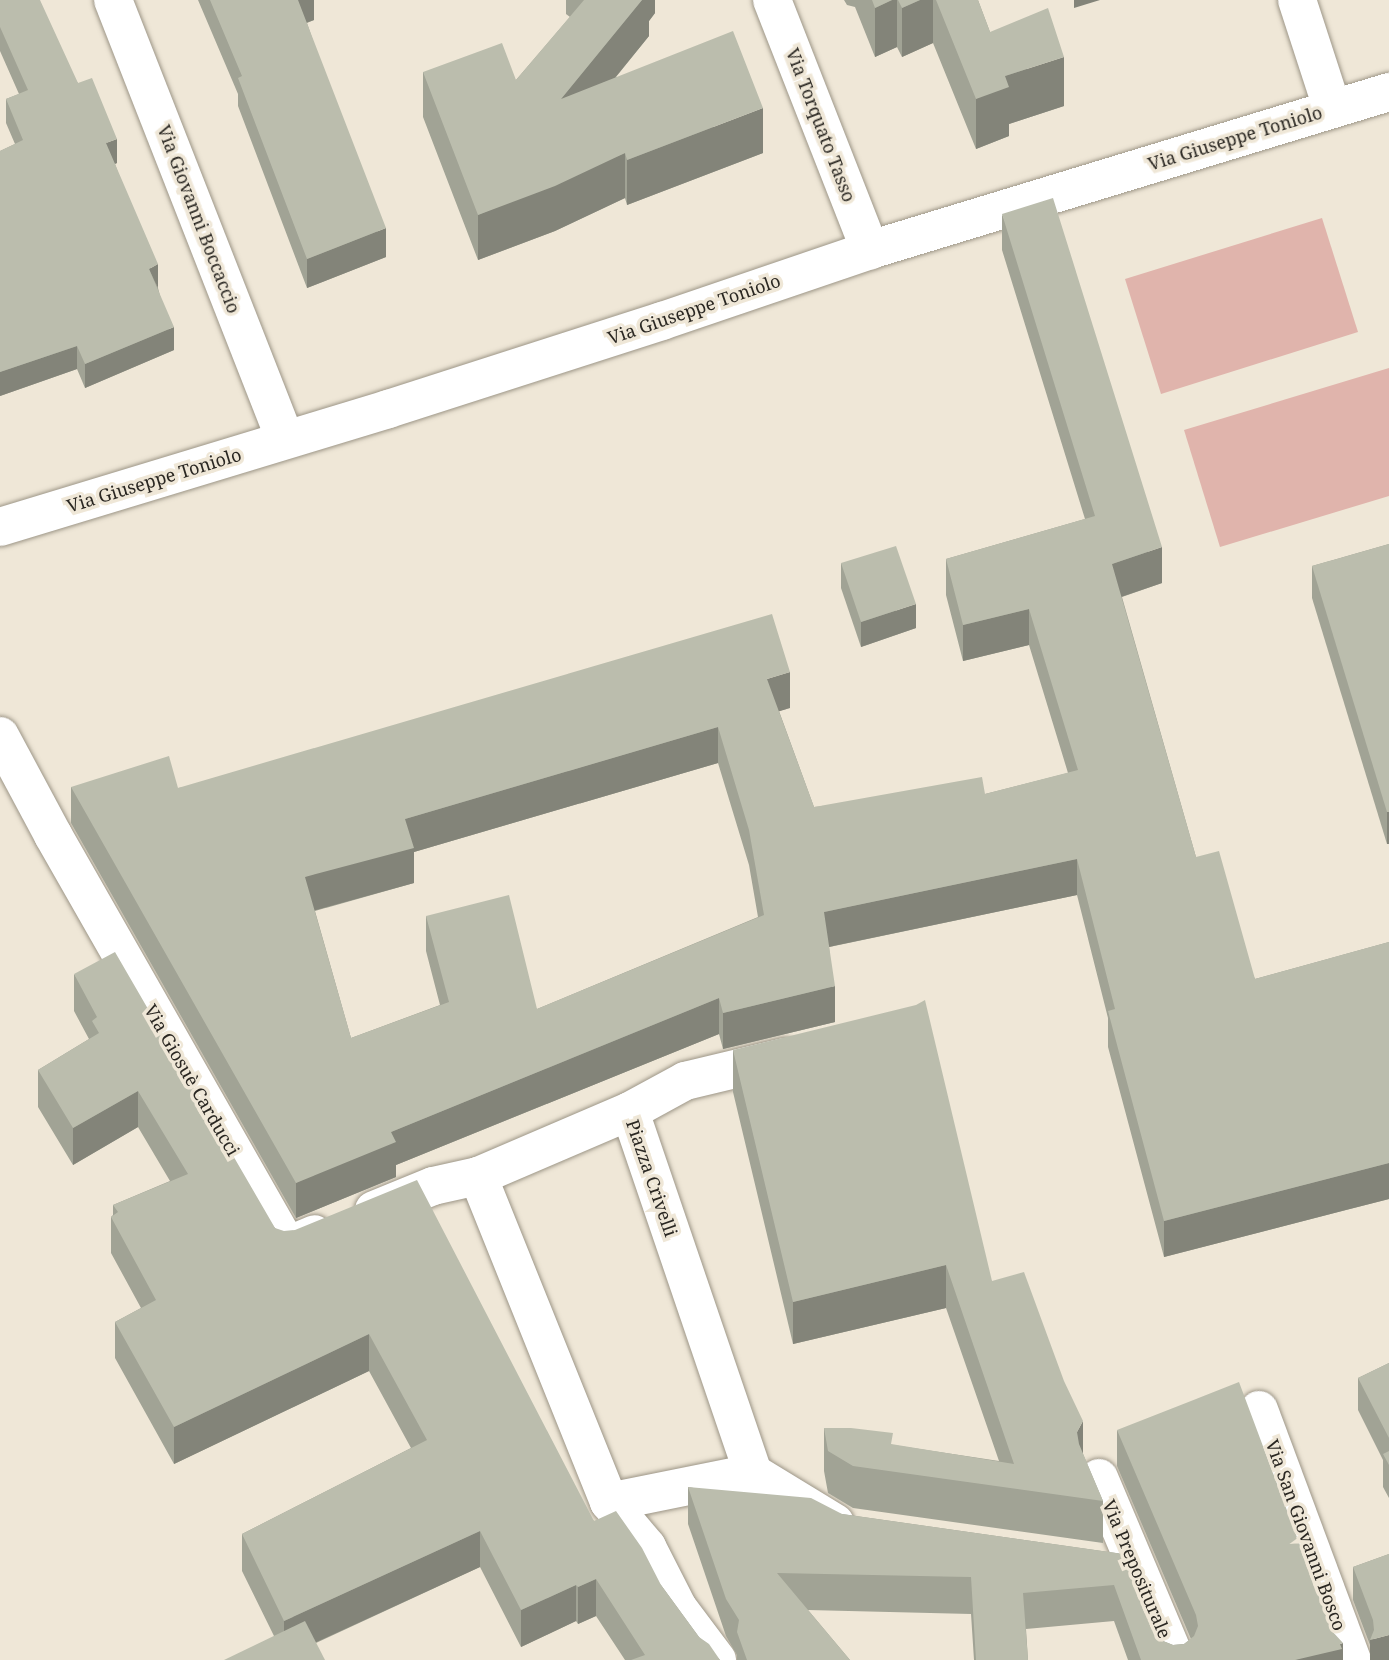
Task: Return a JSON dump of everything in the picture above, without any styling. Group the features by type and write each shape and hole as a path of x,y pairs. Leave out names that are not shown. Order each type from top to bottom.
{"street":[{"name":"Via Giovanni Boccaccio","path":"113,0 285,439"},
{"name":"Via Torquato Tasso","path":"772,0 870,250"},
{"path":"1297,0 1332,108"},
{"name":"Via Giuseppe Toniolo","path":"0,527 662,321 870,250 1389,92"},
{"name":"Via Giosuè Carducci","path":"0,736 53,835 287,1246 433,1186 478,1176"},
{"path":"630,1111 685,1081 818,1049"},
{"name":"Piazza Crivelli","path":"478,1176 630,1111 753,1473"},
{"path":"478,1176 609,1502 647,1547 678,1608 717,1660"},
{"name":"Via San Giovanni Bosco","path":"1259,1410 1352,1660"},
{"path":"609,1502 753,1473 845,1529 873,1533"},
{"name":"Via Prepositurale","path":"1099,1478 1176,1660"},
{"path":"1094,1564 1136,1570"}],"shaded area":[{"path":"1322,218 1358,332 1161,394 1125,279"},
{"path":"1389,368 1389,496 1220,547 1184,430"}],"building":[{"path":"0,0 40,0 78,83 92,78 117,139 106,143 158,264 149,269 174,327 85,364 77,346 0,372 0,151 23,140 6,99 28,90 0,27"},
{"path":"210,0 298,0 386,228 307,259 238,78 242,76"},
{"path":"584,0 642,0 561,99 733,31 763,108 627,160 625,153 555,186 478,215 423,72 502,43 516,80"},
{"path":"872,0 892,0 875,8"},
{"path":"898,0 920,0 902,8"},
{"path":"936,0 978,0 990,32 1048,8 1064,57 1005,76 1009,87 976,99"},
{"path":"1053,198 1162,547 1112,564 1196,857 1219,851 1255,979 1389,942 1389,1163 1164,1221 1108,1011 1115,1009 1077,859 824,912 835,986 723,1013 719,998 391,1132 396,1142 296,1183 71,787 169,756 178,788 772,614 790,672 767,679 814,807 982,777 985,794 1078,770 1029,609 963,625 946,559 1095,516 1002,214","holes":["718,727 749,830 764,915 537,1009 509,895 426,916 449,1002 351,1038 305,877 414,848 405,819"]},
{"path":"1389,544 1389,812 1387,812 1312,566"},
{"path":"896,546 916,604 861,622 841,563"},
{"path":"115,952 275,1228 295,1230 417,1180 594,1521 616,1511 642,1548 661,1585 699,1637 709,1644 720,1660 631,1660 645,1655 596,1579 521,1610 480,1531 284,1621 242,1534 427,1440 369,1334 174,1427 115,1322 156,1300 111,1217 118,1212 113,1205 188,1174 138,1091 73,1128 38,1070 99,1033 92,1021 97,1017 74,974"},
{"path":"925,1000 992,1281 1024,1272 1064,1381 1083,1421 1077,1432 1079,1444 1103,1501 853,1466 828,1451 824,1428 851,1428 893,1433 891,1444 1014,1464 946,1265 793,1302 733,1050 916,1005"},
{"path":"1389,1363 1389,1438 1358,1378"},
{"path":"1239,1382 1332,1631 1343,1643 1340,1644 1342,1649 1295,1660 1141,1660 1114,1585 1023,1593 1028,1660 976,1660 971,1577 777,1573 850,1660 747,1660 737,1632 739,1620 726,1599 688,1487 811,1498 842,1514 1123,1554 1156,1633 1163,1641 1173,1645 1184,1644 1194,1636 1198,1626 1196,1615 1117,1430"},
{"path":"1389,1451 1389,1465 1383,1454"},
{"path":"1389,1554 1389,1635 1370,1640 1374,1630 1373,1620 1353,1567"},
{"path":"305,1621 325,1660 224,1660"}]}
